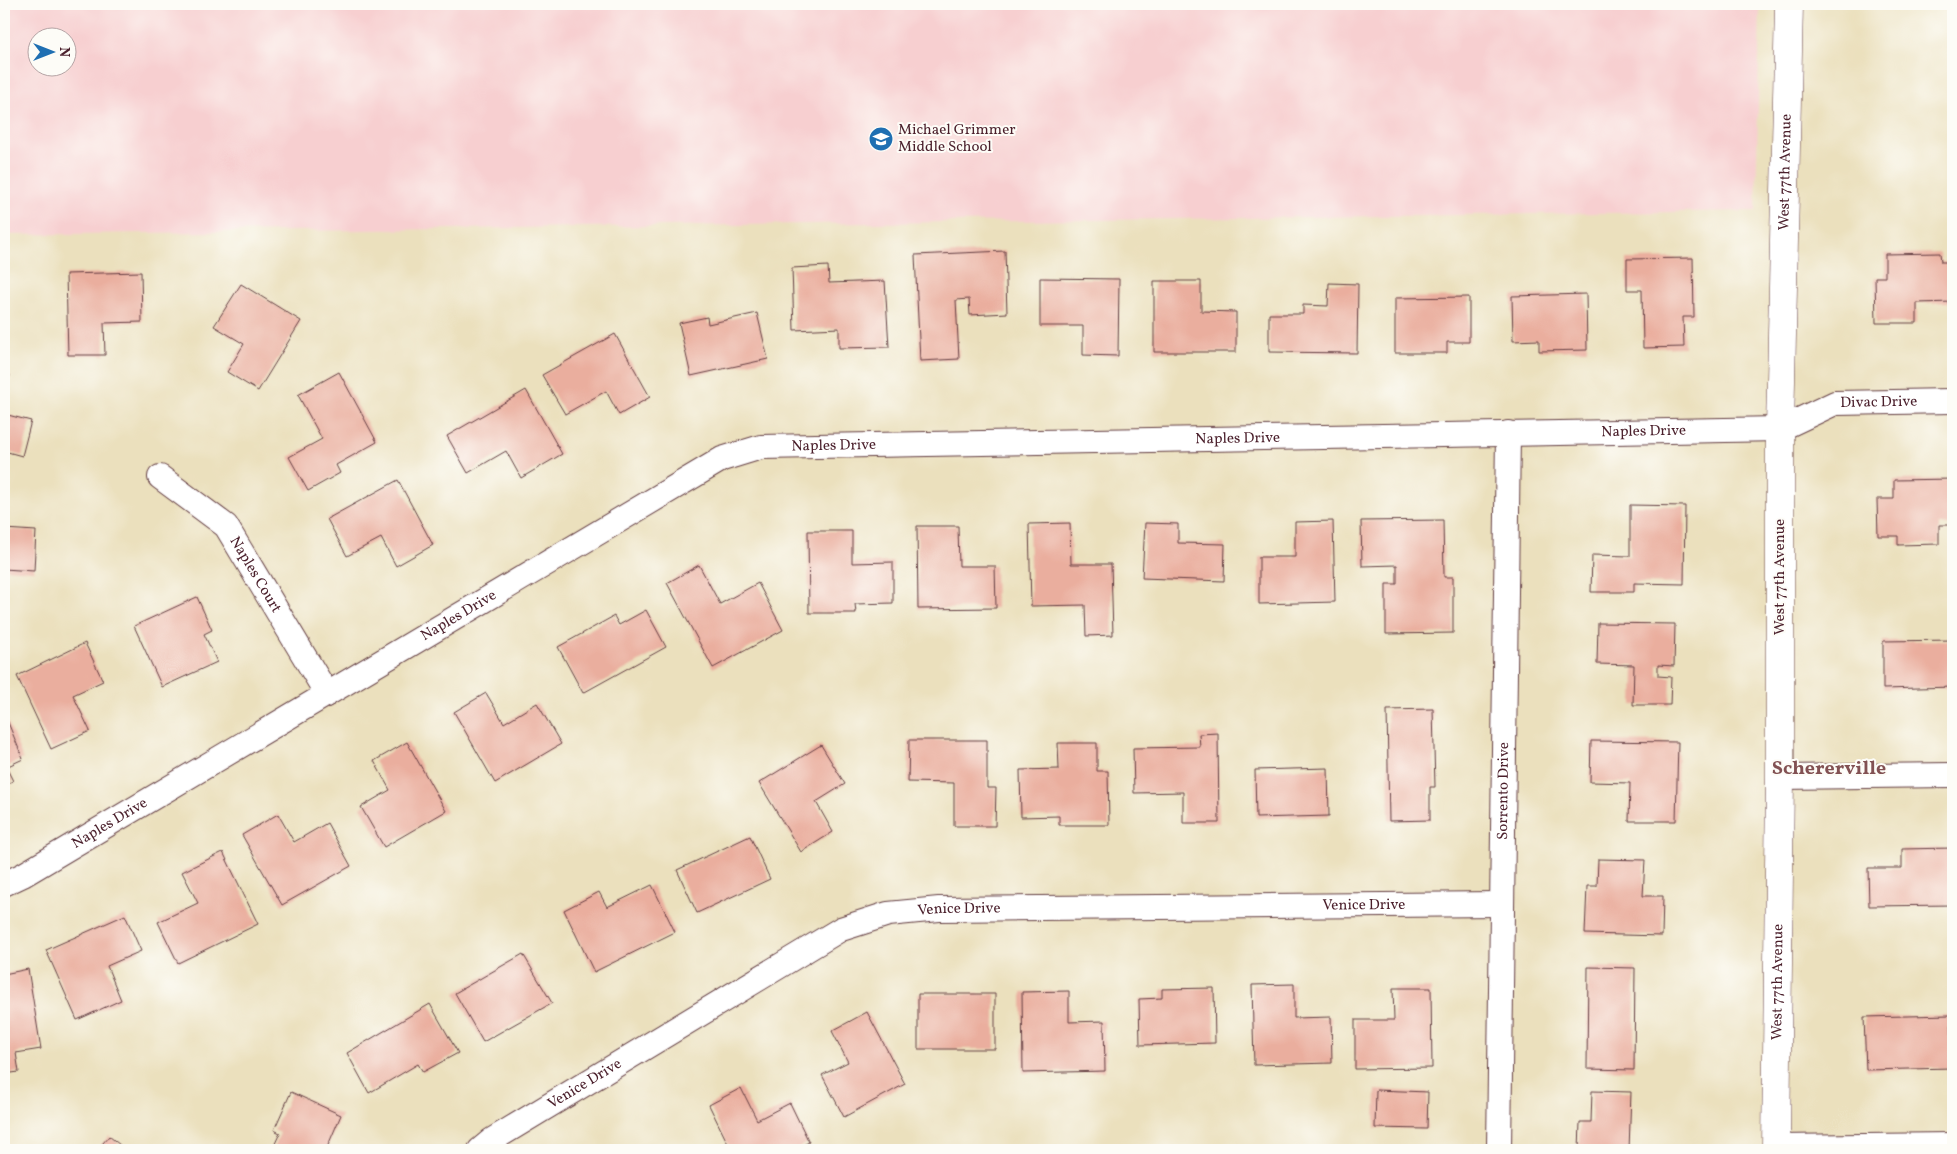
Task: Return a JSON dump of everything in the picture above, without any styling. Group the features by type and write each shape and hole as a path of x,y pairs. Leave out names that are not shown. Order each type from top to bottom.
{"street":[{"name":"West 77th Avenue","path":"1776,1149 1780,777 1780,429 1789,4"},
{"name":"Divac Drive","path":"1780,429 1835,403 1953,402"},
{"name":"Naples Drive","path":"4,884 23,875 722,459 761,448 1780,429"},
{"name":"Sorrento Drive","path":"1500,1150 1508,433"},
{"name":"Naples Court","path":"160,477 226,526 326,694"},
{"path":"1780,777 1953,775"},
{"name":"Venice Drive","path":"480,1150 492,1140 841,930 888,914 939,909 1502,904"},
{"path":"1776,1149 1953,1145"}],"shaded area":[{"name":"Michael Grimmer Middle School","path":"4,4 1760,4 1756,211 4,235"}],"building":[{"path":"1005,251 1007,313 970,315 969,299 956,300 959,359 920,361 915,255"},
{"path":"1940,253 1941,262 1953,262 1953,302 1917,303 1917,323 1876,323 1875,277 1885,277 1885,254"},
{"path":"1693,258 1694,317 1683,317 1684,347 1643,348 1642,290 1627,290 1627,259"},
{"path":"828,266 829,283 885,281 889,347 839,348 839,328 794,330 792,268"},
{"path":"141,272 142,322 104,323 105,355 68,355 66,274"},
{"path":"1040,278 1119,279 1118,356 1083,355 1083,326 1040,326"},
{"path":"1154,281 1201,281 1201,311 1236,312 1236,352 1154,352"},
{"path":"1329,283 1358,284 1357,353 1269,352 1269,314 1303,314 1303,305 1328,306"},
{"path":"241,284 301,321 258,391 227,372 244,344 214,326"},
{"path":"1586,294 1587,350 1539,351 1539,340 1513,341 1512,296"},
{"path":"1469,297 1469,342 1447,342 1447,353 1395,353 1395,298"},
{"path":"757,313 768,359 691,376 679,323 707,317 708,324"},
{"path":"615,334 650,397 619,415 606,391 565,414 542,375"},
{"path":"339,372 377,442 336,465 340,473 308,491 289,457 322,439 298,395"},
{"path":"4,373 10,375 4,400"},
{"path":"526,390 562,454 521,478 506,451 468,473 447,436"},
{"path":"4,414 31,421 22,456 4,451"},
{"path":"1953,479 1953,525 1939,525 1939,544 1898,545 1898,536 1878,536 1877,499 1894,499 1894,480"},
{"path":"398,480 433,545 396,566 381,538 347,556 327,519"},
{"path":"1630,505 1685,506 1684,584 1634,583 1634,592 1591,592 1592,555 1630,556"},
{"path":"1443,520 1444,577 1453,577 1453,633 1386,634 1386,584 1397,584 1397,565 1362,566 1361,521"},
{"path":"1333,521 1335,602 1259,604 1259,557 1295,557 1295,522"},
{"path":"1070,523 1071,564 1111,564 1113,635 1086,636 1085,605 1031,606 1029,524"},
{"path":"1145,523 1178,524 1178,543 1225,544 1224,581 1142,578"},
{"path":"917,526 958,526 959,566 995,566 996,608 918,609"},
{"path":"4,529 36,531 34,571 4,569"},
{"path":"808,531 852,531 852,563 893,562 893,603 855,604 856,613 809,613"},
{"path":"699,565 720,604 758,583 783,630 713,668 667,583"},
{"path":"197,597 212,630 204,634 217,662 162,687 134,626"},
{"path":"646,610 666,647 583,693 558,647 614,616 619,625"},
{"path":"1598,623 1675,624 1674,666 1658,665 1658,676 1671,677 1670,705 1633,705 1634,665 1597,664"},
{"path":"1953,640 1953,687 1883,689 1883,641"},
{"path":"85,643 103,681 73,695 90,731 51,749 17,676"},
{"path":"486,693 504,723 537,703 561,744 495,783 454,712"},
{"path":"1433,709 1435,787 1430,787 1430,820 1389,821 1387,710"},
{"path":"7,720 23,759 6,767 13,781 4,785 4,721"},
{"path":"1218,733 1219,823 1183,823 1183,792 1134,793 1133,748 1200,747 1199,734"},
{"path":"909,740 987,740 987,788 996,788 995,826 954,826 954,783 908,782"},
{"path":"1591,741 1678,742 1676,821 1629,821 1630,783 1590,782"},
{"path":"407,742 446,811 384,847 361,807 390,790 374,761"},
{"path":"1058,743 1097,743 1097,771 1108,771 1109,825 1059,825 1059,816 1021,817 1020,770 1059,769"},
{"path":"821,745 845,784 816,802 833,832 801,852 759,783"},
{"path":"1328,768 1329,816 1256,818 1255,770"},
{"path":"278,814 294,842 327,823 351,866 282,905 242,835"},
{"path":"750,836 770,879 697,913 677,870"},
{"path":"1953,848 1953,905 1869,906 1868,868 1902,868 1902,849"},
{"path":"223,852 258,924 178,963 158,922 198,903 182,872"},
{"path":"1598,859 1645,860 1643,896 1663,896 1662,936 1585,934 1587,886 1597,886"},
{"path":"652,885 675,932 594,972 564,910 599,892 607,907"},
{"path":"125,915 141,951 107,966 121,1000 77,1020 46,950"},
{"path":"523,954 552,1003 483,1042 455,993"},
{"path":"1588,967 1635,968 1634,1070 1587,1069"},
{"path":"28,969 41,1049 16,1053 19,1072 4,1074 4,974"},
{"path":"1294,984 1294,1018 1331,1017 1332,1063 1254,1065 1252,985"},
{"path":"1214,988 1215,1043 1140,1045 1139,999 1162,998 1162,989"},
{"path":"1393,988 1431,988 1432,1068 1355,1069 1355,1020 1394,1020"},
{"path":"1069,991 1069,1022 1104,1021 1105,1071 1023,1073 1022,992"},
{"path":"918,994 995,994 995,1049 918,1049"},
{"path":"430,1004 458,1053 423,1072 418,1064 369,1093 347,1053"},
{"path":"867,1012 905,1084 844,1117 822,1075 848,1062 832,1031"},
{"path":"1951,1015 1952,1068 1866,1070 1864,1017"},
{"path":"741,1088 757,1120 790,1103 809,1142 794,1150 731,1150 709,1105"},
{"path":"1376,1090 1428,1092 1427,1129 1375,1128"},
{"path":"1592,1091 1631,1092 1629,1150 1579,1150 1580,1122 1591,1122"},
{"path":"291,1092 341,1115 326,1150 272,1150 280,1133 274,1130"},
{"path":"109,1136 126,1150 97,1150"}],"place":[{"name":"Michael Grimmer Middle School","path":"881,139"}],"district":[{"name":"Schererville","path":"1829,769"}]}
